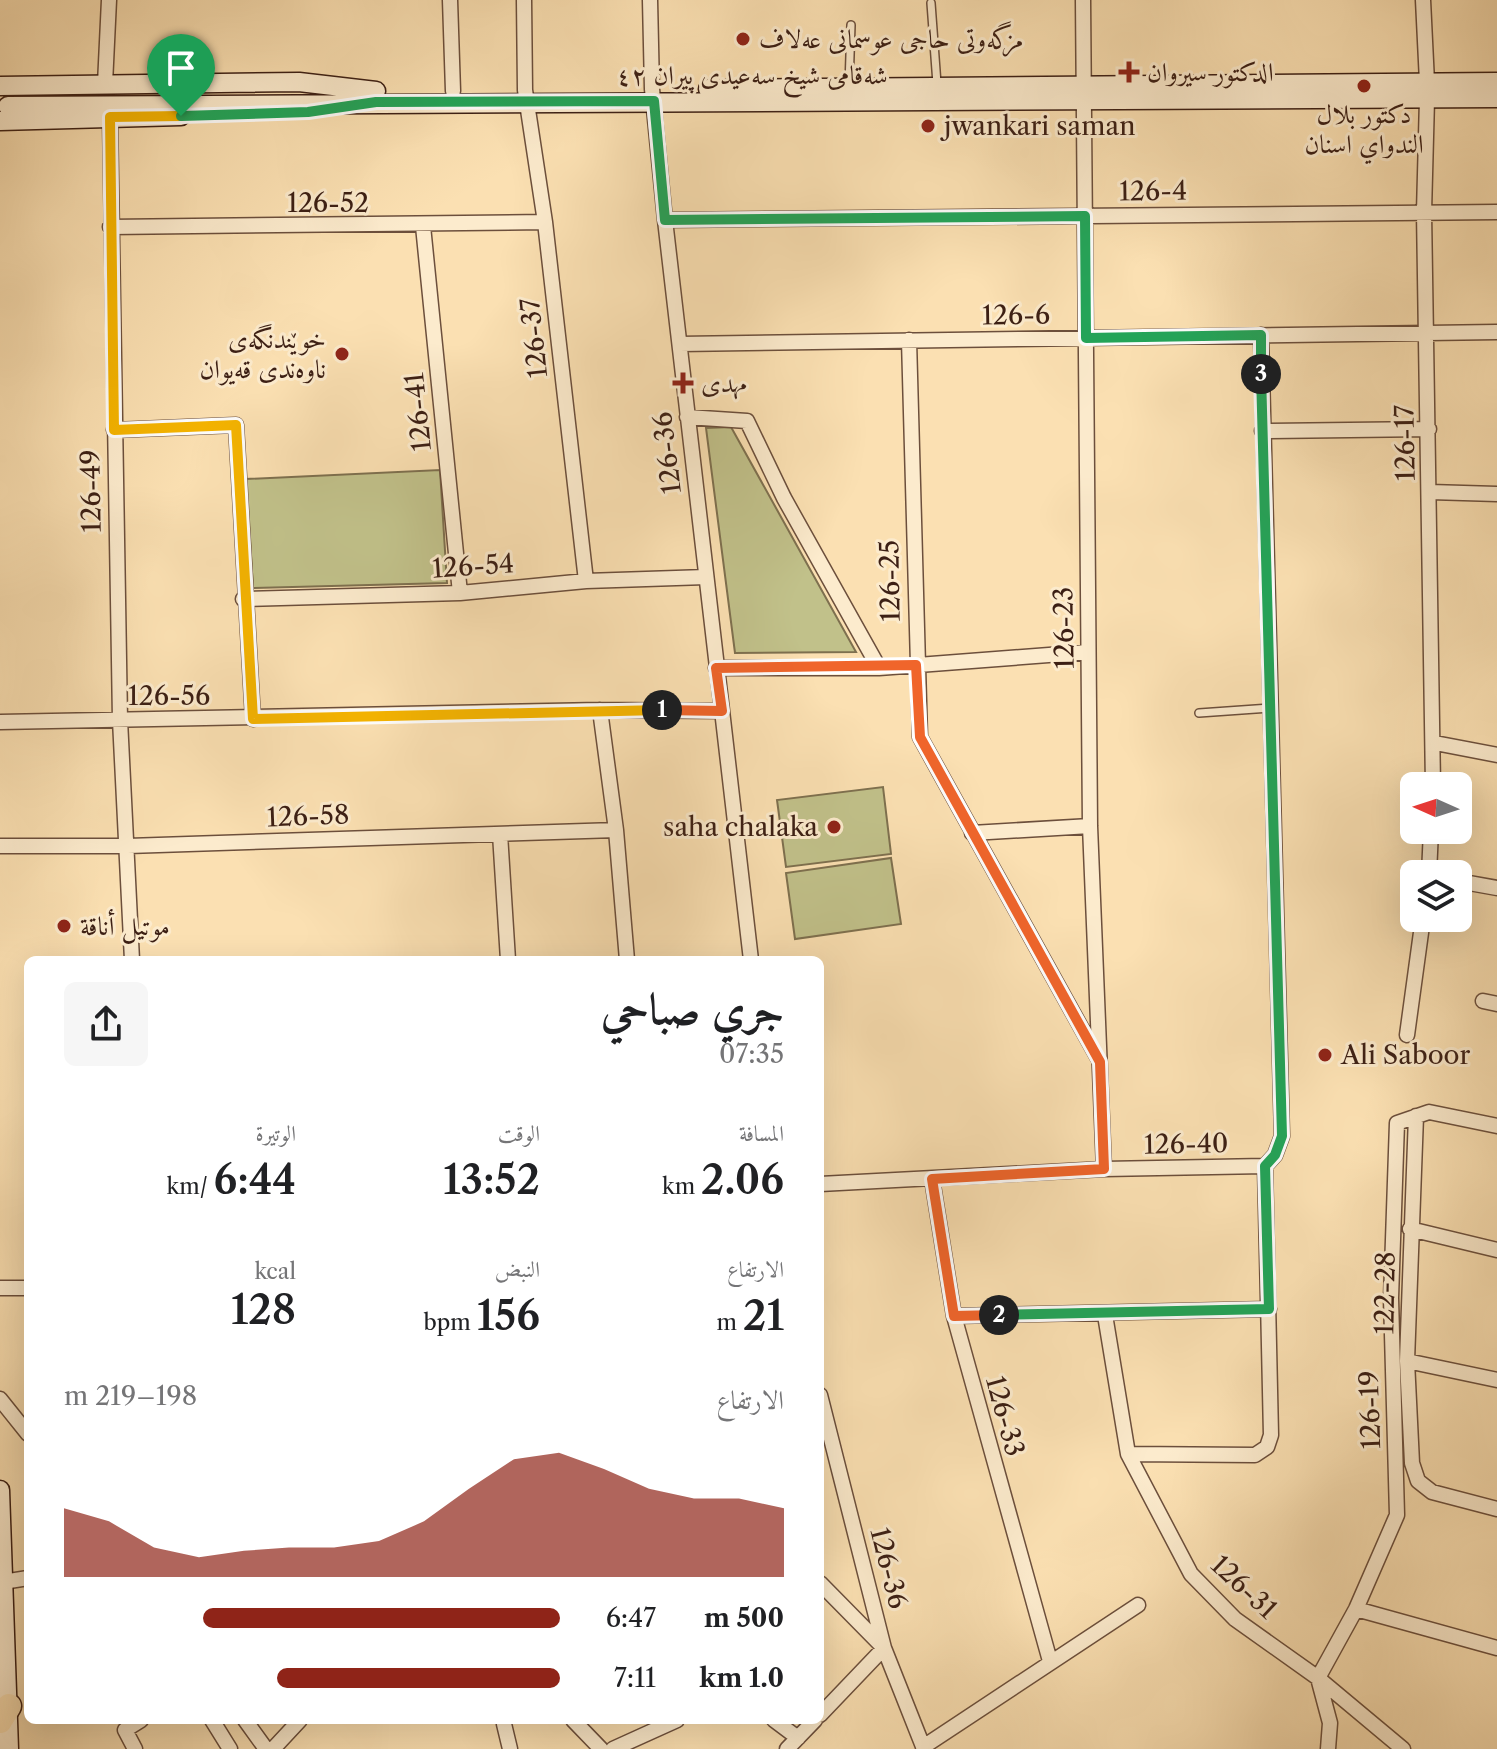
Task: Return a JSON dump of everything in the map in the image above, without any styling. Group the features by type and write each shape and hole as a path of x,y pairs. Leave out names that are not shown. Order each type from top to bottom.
{"main road":[{"path":"4,103 105,84 299,82 376,96"},
{"name":"شەقامی شیخ سەعیدی پیران ٤٢","path":"4,103 376,96 1427,90 1497,82"},
{"name":"شەقامی شیخ سەعیدی پیران ٤٢","path":"653,95 849,87 1085,93"},
{"name":"شەقامی شیخ سەعیدی پیران ٤٢","path":"1427,90 1497,98"},
{"name":"شەقامی شیخ سەعیدی پیران ٤٢","path":"376,96 453,91 526,96"},
{"path":"4,103 110,117 308,112 376,96"},
{"path":"0,1490 4,1714 9,1749"}],"street":[{"path":"105,84 109,0"},
{"path":"450,0 453,91"},
{"name":"126-37","path":"524,0 526,96 545,222 586,581"},
{"name":"126-36","path":"650,0 653,95 665,220 751,956"},
{"name":"126-23","path":"1083,0 1090,826 1104,1169"},
{"name":"126-17","path":"1423,0 1427,90 1424,212 1434,772"},
{"name":"126-49","path":"110,117 120,720 132,956"},
{"name":"126-4","path":"665,220 1497,212"},
{"name":"126-52","path":"110,227 423,226 545,222"},
{"name":"126-41","path":"423,226 460,593"},
{"name":"126-6","path":"680,344 1497,332"},
{"path":"1128,1454 1255,1455 1267,1447 1271,1435 1265,1166 1275,1155 1282,1136 1261,335"},
{"name":"126-25","path":"909,340 920,737 1100,1062"},
{"path":"687,417 747,421 784,498 879,668"},
{"path":"114,430 236,425 243,599 253,719"},
{"path":"1262,431 1429,429"},
{"path":"1430,492 1497,494"},
{"name":"126-54","path":"243,599 460,593 586,581 706,577"},
{"path":"716,668 879,668 1088,652"},
{"path":"600,710 616,830 627,956"},
{"name":"126-56","path":"0,722 600,710 722,711"},
{"path":"1435,743 1497,755"},
{"path":"972,833 1090,826"},
{"name":"126-58","path":"0,846 128,846 616,830"},
{"path":"500,834 508,956"},
{"path":"1472,884 1497,888"},
{"path":"1407,1035 1421,932"},
{"path":"1416,1116 1429,1112 1497,1126"},
{"name":"126-19","path":"1318,1678 1356,1609 1397,1515 1391,1298 1397,1123 1416,1116"},
{"name":"122-28","path":"1416,1116 1407,1361 1412,1463 1418,1481 1432,1492 1497,1509"},
{"name":"126-40","path":"824,1184 1104,1169 1265,1166"},
{"name":"126-33","path":"932,1179 954,1316 1050,1661"},
{"path":"1410,1229 1497,1250"},
{"path":"0,1288 24,1288"},
{"path":"954,1316 1269,1309"},
{"name":"126-31","path":"1105,1315 1128,1454 1191,1574 1235,1619 1318,1678 1403,1749"},
{"path":"1407,1361 1497,1380"},
{"path":"0,1399 24,1429"},
{"name":"126-36","path":"824,1411 884,1648 924,1748"},
{"path":"3,1582 24,1579"},
{"path":"824,1587 884,1648 824,1711"},
{"path":"924,1748 1138,1605"},
{"path":"1356,1609 1497,1648"},
{"path":"1318,1678 1330,1723 1328,1749"},
{"path":"214,1724 230,1749"},
{"path":"248,1724 266,1749"},
{"path":"273,1749 296,1724"},
{"path":"504,1724 510,1749"},
{"path":"577,1724 601,1749"},
{"path":"613,1749 668,1724"},
{"path":"777,1724 793,1744 811,1724"},
{"path":"125,1725 125,1749"},
{"path":"125,1725 135,1749"}],"lane":[{"path":"931,3 938,87"},
{"path":"849,87 851,25"},
{"path":"1199,713 1270,708"}],"green space":[{"path":"731,427 856,652 735,653 706,428"},
{"path":"440,470 447,583 253,588 246,479"},
{"name":"saha chalaka","path":"883,787 891,854 786,867 777,800"},
{"name":"saha chalaka","path":"891,858 901,924 795,939 786,873"}],"place":[{"name":"مزگەوتی حاجی عوسمانی عەلاف","path":"743,39"},
{"name":"الدكتور سيروان","path":"1129,72"},
{"name":"دكتور بلال الندواي اسنان","path":"1364,86"},
{"name":"jwankari saman","path":"928,126"},
{"name":"خوێندنگەی ناوەندی قەیوان","path":"342,354"},
{"name":"مهدی","path":"683,383"},
{"name":"saha chalaka","path":"834,827"},
{"name":"موتيل أناقة","path":"64,926"},
{"name":"Ali Saboor","path":"1325,1055"}],"route":[{"path":"654,101 665,220 1085,216 1086,338 1261,335 1282,1136 1275,1155 1265,1166 1269,1309 954,1316 932,1179 1104,1169 1100,1062 920,737 916,665 879,668 716,668 722,711 600,710 253,719 243,599 236,425 114,430 110,117 181,116 308,112 376,102 654,101"}]}
